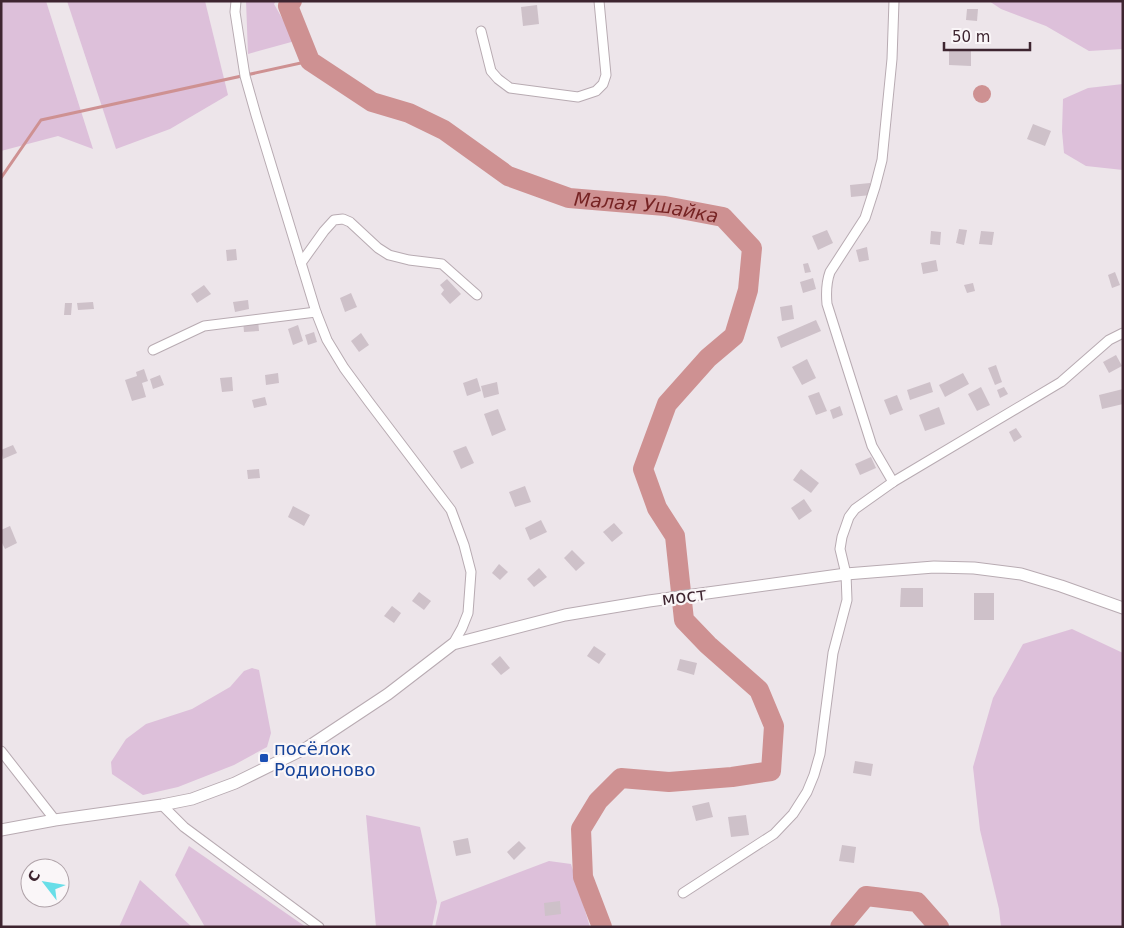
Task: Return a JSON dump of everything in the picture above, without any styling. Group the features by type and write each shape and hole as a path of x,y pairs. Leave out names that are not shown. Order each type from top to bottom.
{"street":[{"path":"1,830 192,799 235,783 308,747 388,694 453,644 468,613 471,572 452,510 344,368 327,340 316,312 246,76 235,12 236,1"},
{"path":"481,31 491,71 510,88 578,97 596,91 603,84 606,75 599,1"},
{"path":"892,482 872,446 827,304 826,289 830,272 865,218 878,178 882,160 892,59 894,1"},
{"path":"301,263 324,230 334,220 343,219 350,222 378,248 389,255 409,260 442,264 477,295"},
{"path":"153,350 204,326 316,312"},
{"path":"683,893 774,834 793,814 807,792 820,754 833,653 847,600 846,574 840,549 842,536 849,517 855,509 892,482 1062,382 1109,340 1123,333"},
{"name":"мост","path":"453,644 565,615 650,601 846,574 934,567 974,568 1021,574 1123,608"},
{"path":"1,751 55,820"},
{"path":"162,805 184,827 318,927"}],"shaded area":[{"path":"1,1 46,1 93,149 58,136 1,151"},
{"path":"67,1 205,1 228,95 170,129 116,149"},
{"path":"246,1 276,1 274,4 295,41 248,54"},
{"path":"989,1 1123,1 1123,49 1089,51 1046,26 1001,9"},
{"path":"1123,84 1123,170 1086,166 1064,153 1062,131 1063,99 1088,88"},
{"path":"982,85 988,88 991,94 988,100 982,103 976,100 973,94 976,88"},
{"path":"1072,629 1123,653 1123,927 1001,927 999,909 980,830 973,767 993,698 1023,644"},
{"path":"252,668 259,670 271,733 267,747 234,765 178,787 143,795 112,774 111,762 126,739 146,724 192,709 230,687 244,671"},
{"path":"366,815 420,827 437,902 432,927 376,927"},
{"path":"189,846 306,927 205,927 175,875"},
{"path":"549,861 571,864 590,927 435,927 441,902"},
{"path":"140,880 192,927 119,927"}],"building":[{"path":"537,5 539,24 523,26 521,7"},
{"path":"967,9 978,9 977,21 966,20"},
{"path":"949,50 971,50 971,66 949,65"},
{"path":"1033,124 1051,131 1045,146 1027,139"},
{"path":"870,183 871,195 851,197 850,185"},
{"path":"959,229 967,230 964,245 956,243"},
{"path":"827,230 833,243 818,250 812,236"},
{"path":"931,231 941,232 940,245 930,244"},
{"path":"981,231 994,232 992,245 979,244"},
{"path":"867,247 869,260 859,262 856,250"},
{"path":"236,249 237,260 227,261 226,250"},
{"path":"936,260 938,271 923,274 921,263"},
{"path":"808,263 811,272 805,273 803,264"},
{"path":"1115,272 1120,285 1112,288 1108,275"},
{"path":"813,278 816,289 803,293 800,282"},
{"path":"447,279 461,294 450,304 441,294 444,290 440,285"},
{"path":"973,283 975,291 967,293 964,285"},
{"path":"204,285 211,294 197,303 191,294"},
{"path":"351,293 357,307 345,312 340,298"},
{"path":"248,300 249,309 235,312 233,302"},
{"path":"93,302 94,309 78,310 77,303"},
{"path":"65,303 72,303 71,315 64,315"},
{"path":"792,305 794,319 782,321 780,307"},
{"path":"258,320 259,331 244,332 243,321"},
{"path":"816,320 821,331 781,348 777,337"},
{"path":"298,325 303,341 293,345 288,329"},
{"path":"314,332 317,342 308,345 305,335"},
{"path":"361,333 369,345 359,352 351,341"},
{"path":"1116,355 1122,366 1109,373 1103,362"},
{"path":"807,359 816,378 802,385 792,367"},
{"path":"996,365 1002,382 995,385 988,368"},
{"path":"144,369 148,381 142,383 146,397 132,401 125,380 137,376 136,372"},
{"path":"278,373 279,383 266,385 265,375"},
{"path":"963,373 969,384 945,397 939,385"},
{"path":"160,375 164,385 153,389 150,379"},
{"path":"232,377 233,391 222,392 220,378"},
{"path":"477,378 481,391 467,396 463,383"},
{"path":"497,382 499,394 484,398 481,386"},
{"path":"930,382 933,392 910,400 907,390"},
{"path":"981,387 990,405 977,411 968,394"},
{"path":"1004,387 1008,394 1000,398 997,390"},
{"path":"1123,389 1123,404 1102,409 1099,395"},
{"path":"819,392 827,411 816,415 808,396"},
{"path":"897,395 903,410 890,415 884,400"},
{"path":"265,397 267,405 254,408 252,400"},
{"path":"840,406 843,415 833,419 830,410"},
{"path":"939,407 945,424 925,431 919,415"},
{"path":"498,409 506,430 492,436 484,414"},
{"path":"1016,428 1022,437 1014,442 1009,432"},
{"path":"13,445 17,453 3,459 1,450"},
{"path":"466,446 474,463 461,469 453,451"},
{"path":"871,457 876,468 860,475 855,464"},
{"path":"259,469 260,478 248,479 247,470"},
{"path":"801,469 819,483 811,493 793,480"},
{"path":"525,486 531,502 515,507 509,492"},
{"path":"804,499 812,511 799,520 791,508"},
{"path":"293,506 310,515 304,526 288,517"},
{"path":"541,520 547,532 530,540 525,528"},
{"path":"614,523 623,533 612,542 603,532"},
{"path":"10,526 17,543 5,549 1,541 1,530"},
{"path":"572,550 585,563 576,571 564,558"},
{"path":"499,564 508,572 500,580 492,573"},
{"path":"539,568 547,577 534,587 527,579"},
{"path":"901,588 923,588 923,607 900,607"},
{"path":"419,592 431,601 424,610 412,601"},
{"path":"974,593 994,593 994,620 974,620"},
{"path":"392,606 401,613 394,623 384,616"},
{"path":"594,646 606,654 599,664 587,656"},
{"path":"500,656 510,668 501,675 491,664"},
{"path":"680,659 697,663 694,675 677,670"},
{"path":"855,761 873,764 871,776 853,773"},
{"path":"709,802 713,817 696,821 692,806"},
{"path":"746,815 749,835 731,837 728,817"},
{"path":"468,838 471,853 456,856 453,841"},
{"path":"519,841 526,848 514,860 507,852"},
{"path":"842,845 856,847 854,863 839,861"},
{"path":"560,901 561,914 545,916 544,903"}],"waterway":[{"name":"Малая Ушайка","path":"292,1 288,6 310,61 372,102 409,113 444,130 508,176 569,198 665,206 723,217 752,248 748,290 734,336 708,358 667,404 643,469 657,508 675,536 684,620 708,645 759,690 774,726 771,771 732,777 669,782 621,778 598,801 581,829 583,877 602,927"},
{"path":"1,178 41,120 310,61"},
{"name":"Малая Ушайка","path":"840,927 866,896 917,902 939,927"}],"place":[{"name":"посёлок Родионово","path":"264,758"}]}
